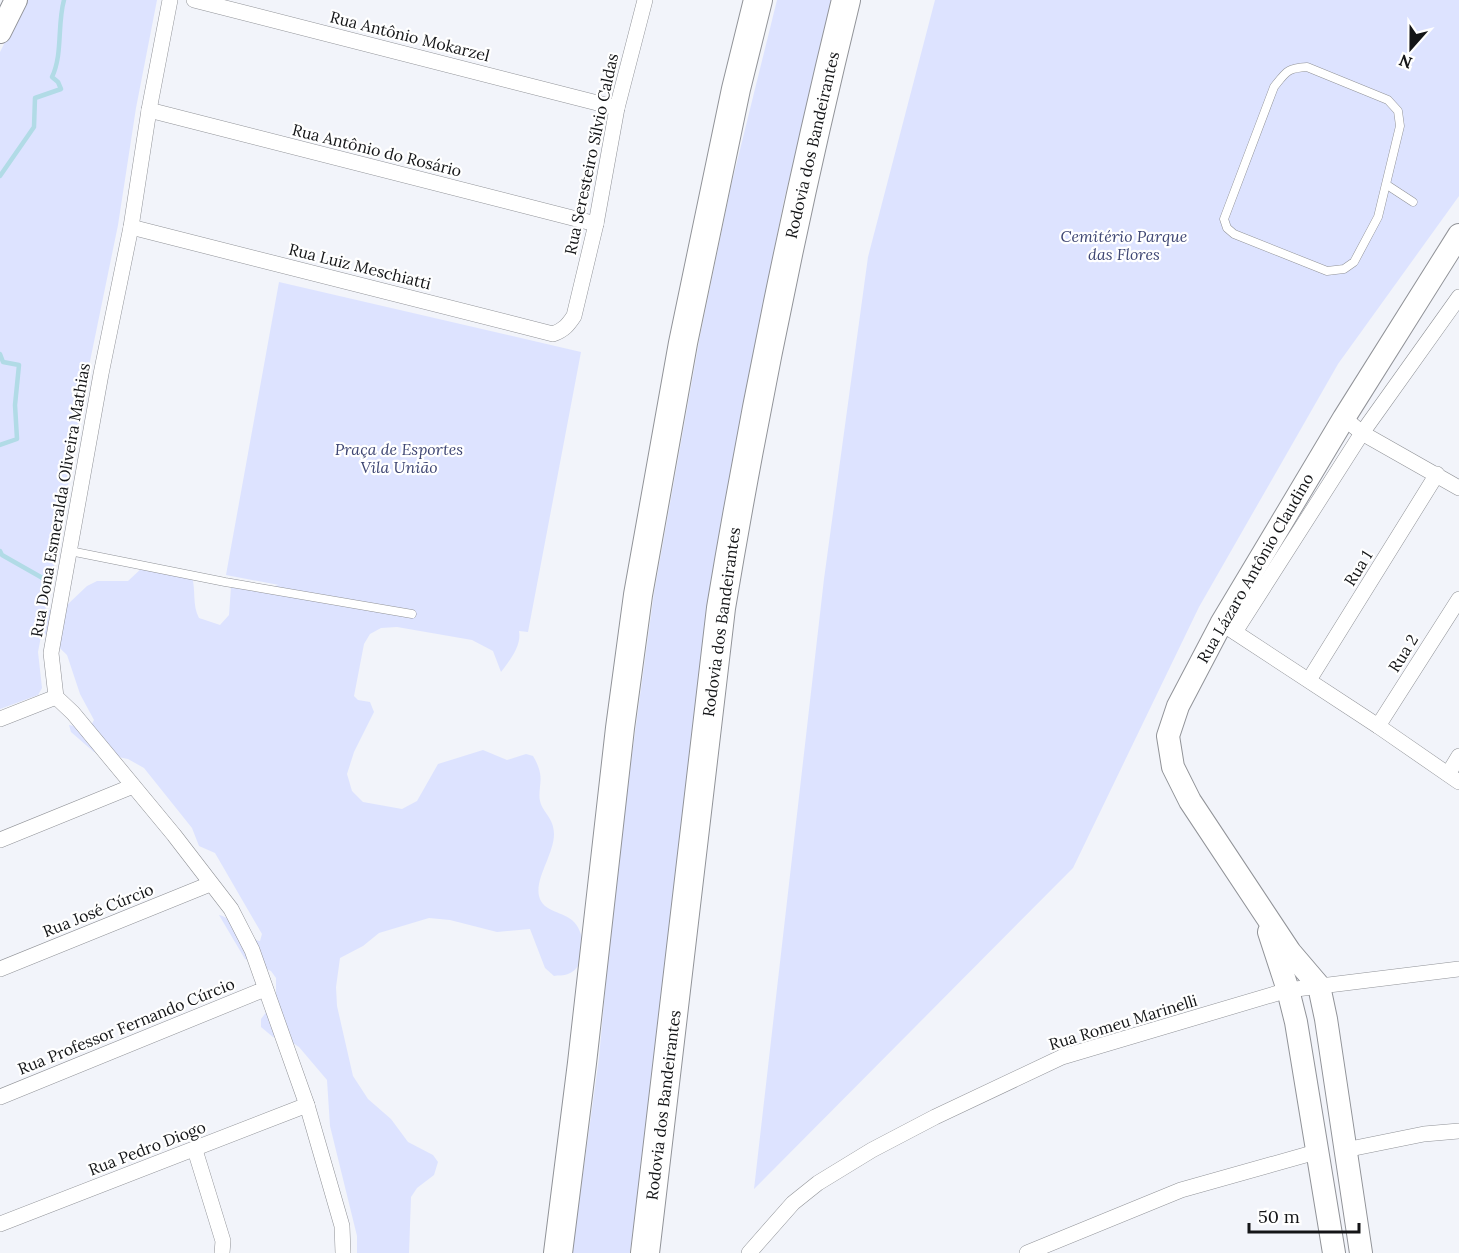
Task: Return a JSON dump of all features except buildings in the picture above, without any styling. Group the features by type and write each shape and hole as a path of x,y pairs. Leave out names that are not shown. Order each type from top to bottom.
{"highway":[{"path":"558,1253 620,728 638,595 683,343 736,89 758,0"},
{"name":"Rodovia dos Bandeirantes","path":"645,1253 721,608 738,502 793,229 846,0"}],"main road":[{"path":"0,32 16,0"},
{"name":"Rua Lázaro Antônio Claudino","path":"1319,986 1290,952 1190,801 1173,767 1168,735 1178,706 1228,628 1344,418 1459,236"},
{"name":"Rua Lázaro Antônio Claudino","path":"1263,909 1296,1022 1334,1253"},
{"path":"1319,986 1361,1253"}],"street":[{"name":"Rua Dona Esmeralda Oliveira Mathias","path":"56,697 51,653 101,374 131,227 149,110 170,0"},
{"name":"Rua Antônio Mokarzel","path":"194,0 617,108"},
{"name":"Rua Seresteiro Sílvio Caldas","path":"574,316 596,224 617,108 645,0"},
{"name":"Rua Antônio do Rosário","path":"149,110 596,224"},
{"name":"Rua Luiz Meschiatti","path":"131,227 553,334 568,326 574,316"},
{"path":"1459,297 1228,628 1453,778 1459,756"},
{"path":"1344,418 1362,433 1459,488"},
{"name":"Rua 1","path":"1309,680 1437,474"},
{"name":"Rua 2","path":"1378,726 1459,599"},
{"path":"0,718 56,697 73,713 174,835 231,909 252,950 307,1105 342,1226 343,1253"},
{"path":"0,840 133,786"},
{"name":"Rua José Cúrcio","path":"0,969 210,884"},
{"name":"Rua Romeu Marinelli","path":"750,1253 793,1203 818,1183 872,1150 935,1117 1062,1057 1288,990 1459,969"},
{"name":"Rua Professor Fernando Cúrcio","path":"0,1097 265,989"},
{"name":"Rua Pedro Diogo","path":"0,1224 307,1105"},
{"path":"1345,1150 1424,1134 1459,1131"},
{"path":"195,1150 223,1241 222,1253"},
{"path":"1027,1253 1181,1190 1316,1152"}],"lane":[{"path":"1294,68 1307,68 1388,100 1398,111 1400,126 1387,185 1378,217 1354,262 1344,269 1327,271 1234,234 1227,228 1224,219 1274,87 1286,71 1294,68"},
{"path":"1387,185 1413,202"},
{"path":"70,551 225,582 412,614"}],"green space":[{"name":"Praça de Esportes Vila União","path":"26,0 157,0 136,108 118,225 88,371 46,611 67,605 87,586 97,581 128,581 143,567 192,577 199,618 220,625 229,615 231,587 279,585 226,575 279,282 581,352 528,632 519,631 519,642 511,658 501,672 493,651 472,640 397,627 381,628 370,634 364,644 354,696 358,700 370,702 374,712 354,752 347,774 352,791 363,802 402,809 417,801 438,764 483,750 507,760 526,754 533,756 540,773 540,801 554,828 551,850 538,889 539,896 541,902 549,909 574,922 583,943 579,965 566,975 554,976 545,968 530,929 497,932 450,920 429,918 379,933 363,946 340,958 336,987 337,1006 353,1076 368,1099 391,1119 408,1142 433,1155 438,1162 434,1175 417,1188 411,1197 409,1253 357,1253 357,1236 330,1126 327,1080 299,1047 287,1039 273,1037 261,1027 261,1019 276,999 276,978 271,971 245,959 219,915 230,920 249,937 260,941 262,934 215,853 199,846 192,828 144,768 128,759 94,752 71,732 69,725 89,729 94,720 80,694 67,655 42,631 38,652 42,688 38,695 0,709 0,52"},
{"path":"777,0 833,0 784,200 755,345 709,602 655,1062 630,1253 572,1253 599,1058 616,872 654,593 700,336 731,186"},
{"name":"Cemitério Parque das Flores","path":"935,0 1459,0 1459,196 1338,364 1199,607 1073,868 754,1189 824,579 868,257"}],"waterway":[{"path":"0,176 34,127 35,98 61,89 52,77 58,59 64,0"},
{"path":"0,354 3,362 19,365 15,405 17,439 0,445"},
{"path":"0,551 2,555 46,580"}]}
